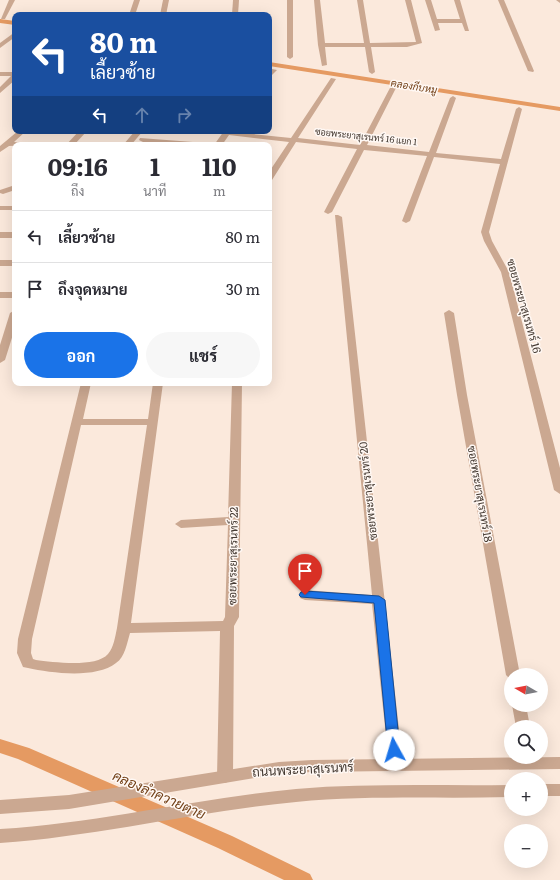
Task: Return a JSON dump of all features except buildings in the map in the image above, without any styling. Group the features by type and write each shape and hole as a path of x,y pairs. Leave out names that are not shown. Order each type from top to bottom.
{"street":[{"path":"3,18 12,0"},
{"path":"133,12 137,0"},
{"path":"164,12 166,0"},
{"path":"235,12 236,0"},
{"path":"290,0 290,57"},
{"path":"317,0 324,65"},
{"path":"360,0 369,45 372,72"},
{"path":"321,45 406,45 419,43 408,0"},
{"path":"428,0 437,30"},
{"path":"457,0 468,30"},
{"path":"501,0 531,71"},
{"path":"434,20 464,20"},
{"path":"0,46 12,36"},
{"path":"0,74 12,75"},
{"path":"0,92 12,78"},
{"path":"272,173 333,80"},
{"path":"363,147 394,86"},
{"path":"406,221 453,98"},
{"name":"ซอยพระยาสุเรนทร์ 16","path":"518,108 485,232 485,237 500,259 505,272 560,490"},
{"path":"0,150 19,134"},
{"path":"73,142 80,134"},
{"path":"130,142 136,134"},
{"name":"ซอยพระยาสุเรนทร์ 16 แยก 1","path":"244,134 504,162"},
{"path":"143,140 168,142"},
{"path":"8,144 12,144"},
{"name":"ซอยพระยาสุเรนทร์ 20","path":"363,147 333,215 379,600 396,765"},
{"path":"4,192 12,188"},
{"path":"0,208 12,208"},
{"path":"0,235 12,235"},
{"path":"0,263 12,263"},
{"path":"0,295 12,295"},
{"name":"ซอยพระยาสุเรนทร์ 18","path":"449,313 462,394 512,668"},
{"path":"0,360 5,329 12,318"},
{"path":"85,386 25,639 24,653 28,663 42,667 93,666 110,660 119,650 124,628 158,386"},
{"name":"ซอยพระยาสุเรนทร์ 22","path":"220,778 228,626 232,617 237,386"},
{"path":"77,422 153,422"},
{"path":"181,524 234,521"},
{"path":"305,595 379,600"},
{"path":"124,628 228,626"},
{"name":"ถนนพระยาสุเรนทร์","path":"0,807 69,802 279,768 504,761"},
{"name":"ถนนพระยาสุเรนทร์","path":"548,762 560,763"},
{"path":"548,790 560,790"},
{"path":"0,836 78,829 222,806 310,794 504,791"}],"waterway":[{"name":"คลองกีบหมู","path":"0,21 12,23"},
{"name":"คลองกีบหมู","path":"272,64 560,109"},
{"name":"คลองลำควายตาย","path":"0,746 23,753 225,842 303,880"}],"route":[{"path":"305,595 379,600 394,750"}]}
